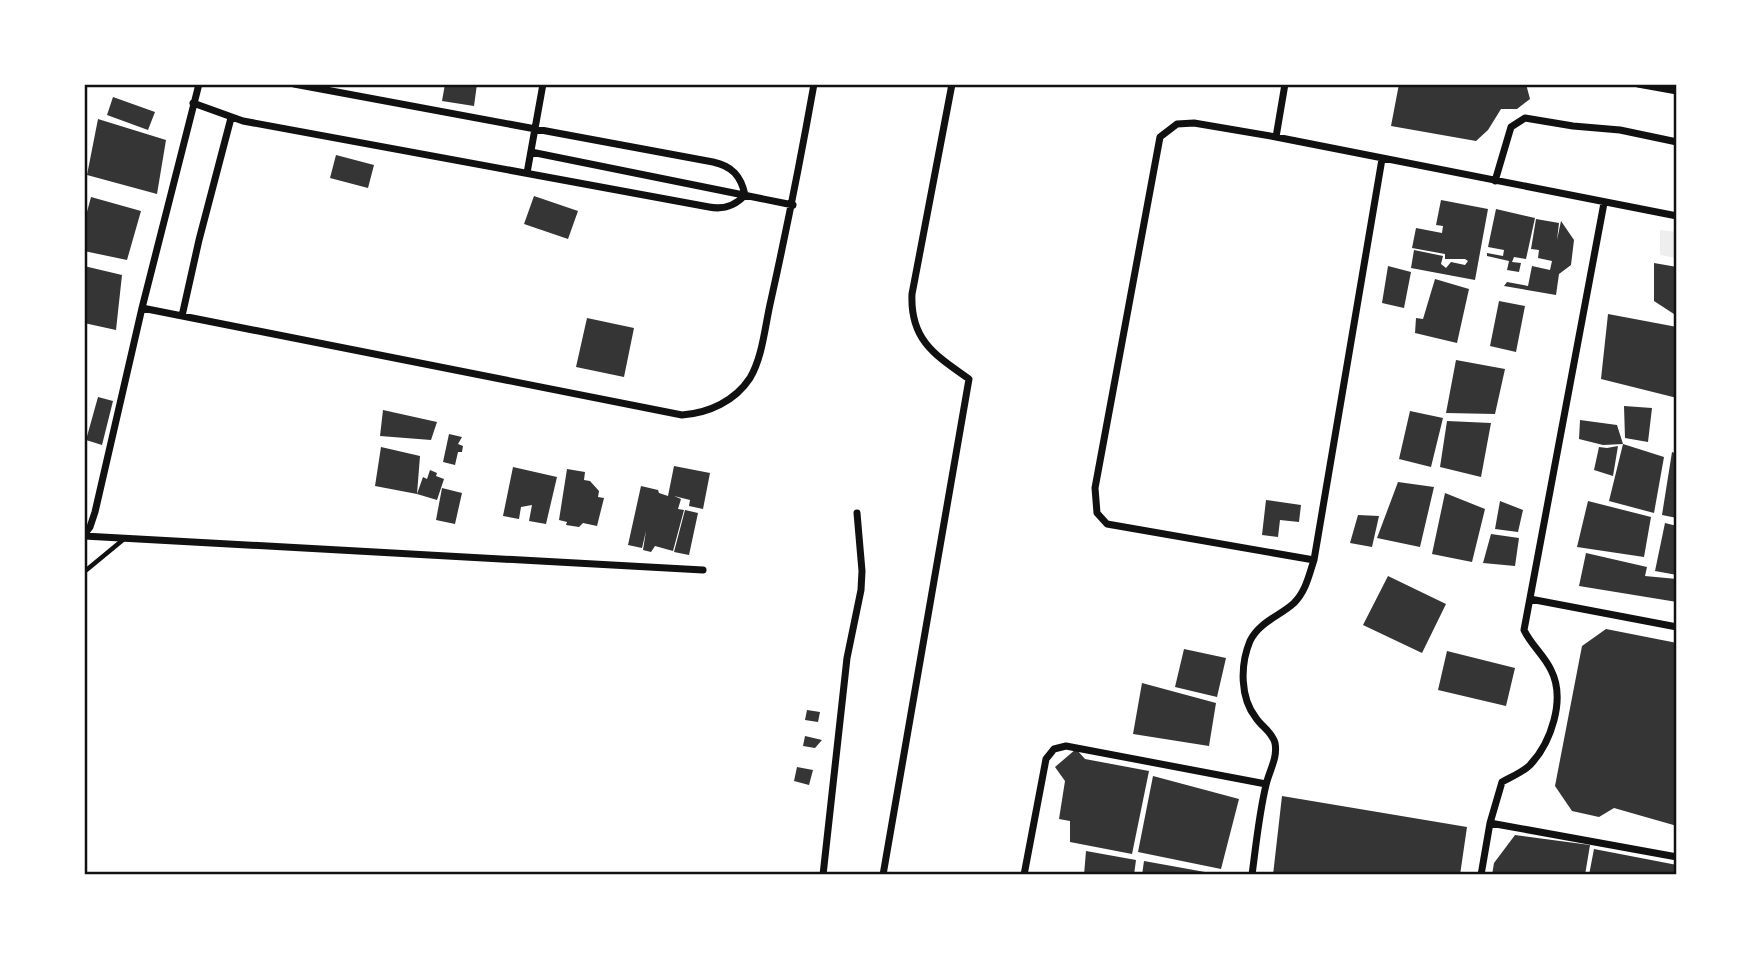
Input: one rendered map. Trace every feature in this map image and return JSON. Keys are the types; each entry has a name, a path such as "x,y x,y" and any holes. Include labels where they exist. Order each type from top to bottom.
{"street":[{"path":"84,536 95,512 142,308 199,84"},
{"path":"294,84 723,164 738,176 745,195"},
{"path":"527,173 543,84"},
{"path":"142,308 682,415 716,407 745,384 756,366 793,205 814,84"},
{"path":"883,875 969,379 930,350 914,324 911,309 952,84"},
{"path":"1276,137 1284,84"},
{"path":"1638,84 1677,91"},
{"path":"193,103 231,118 717,209 733,205 745,195"},
{"path":"182,316 231,118"},
{"path":"1495,181 1511,127 1525,118 1620,130 1677,142"},
{"path":"1314,560 1107,524 1097,513 1095,488 1160,137 1177,124 1194,123 1677,216"},
{"path":"531,152 793,205"},
{"path":"1252,875 1266,784 1275,757 1275,746 1272,736 1255,718 1244,698 1244,669 1250,641 1261,626 1292,605 1304,591 1314,560 1382,159"},
{"path":"1481,875 1490,824 1502,782 1529,766 1548,738 1555,713 1556,685 1551,669 1531,645 1524,630 1604,203"},
{"path":"823,875 847,658 861,590 857,513"},
{"path":"84,536 704,570"},
{"path":"1530,599 1677,626"},
{"path":"1024,875 1046,759 1055,749 1066,746 1266,784"},
{"path":"1490,824 1677,857"}],"lane":[{"path":"84,572 126,537"}],"shaded area":[{"path":"1660,230 1677,232 1677,258 1660,255"}],"building":[{"path":"445,84 477,84 474,106 442,101"},
{"path":"1399,84 1526,84 1530,99 1517,109 1501,109 1488,130 1476,141 1391,126"},
{"path":"113,97 155,112 148,130 107,115"},
{"path":"98,119 166,140 157,194 87,175"},
{"path":"336,155 374,165 368,188 330,178"},
{"path":"534,196 578,211 568,239 524,224"},
{"path":"91,197 141,211 127,260 84,251 84,223"},
{"path":"1441,200 1488,209 1475,280 1411,268 1414,250 1443,256 1441,264 1446,268 1451,262 1465,265 1468,261 1445,259 1445,254 1412,248 1416,228 1442,233 1443,226 1436,225"},
{"path":"1496,209 1535,218 1526,259 1514,257 1512,262 1521,263 1519,272 1507,270 1509,261 1487,256 1487,253 1503,256 1504,250 1488,247"},
{"path":"1536,219 1559,223 1557,240 1561,221 1574,240 1571,265 1559,274 1556,295 1504,286 1507,282 1528,286 1532,266 1550,270 1552,261 1538,258 1539,250 1531,249"},
{"path":"1654,263 1677,267 1677,316 1654,301"},
{"path":"84,266 122,275 116,330 84,323"},
{"path":"1388,266 1411,272 1404,308 1382,303"},
{"path":"1435,279 1469,289 1457,343 1415,333 1416,318 1423,319"},
{"path":"1499,301 1525,306 1516,352 1490,346"},
{"path":"1608,314 1677,327 1677,398 1601,379"},
{"path":"587,318 634,328 624,377 576,367"},
{"path":"1456,360 1505,369 1495,414 1446,413"},
{"path":"98,397 113,401 102,445 86,440"},
{"path":"1624,406 1652,408 1648,442 1625,438"},
{"path":"383,410 437,422 431,440 380,436"},
{"path":"1410,411 1443,418 1431,467 1399,459"},
{"path":"1580,420 1617,425 1623,444 1603,445 1579,439"},
{"path":"1447,421 1491,423 1481,477 1440,467"},
{"path":"449,434 462,437 458,444 463,446 462,452 458,452 455,465 443,462"},
{"path":"1623,444 1664,457 1654,513 1609,501"},
{"path":"1618,446 1613,476 1594,470 1599,447"},
{"path":"381,447 420,456 417,494 375,486"},
{"path":"1672,452 1677,454 1677,518 1662,515"},
{"path":"674,466 710,473 703,509 689,506 690,500 674,496 681,499 678,509 684,510 673,551 655,546 651,552 643,550 646,531 642,548 628,545 641,486 658,490 668,496"},
{"path":"513,467 557,477 546,524 529,521 532,505 521,507 519,519 503,516"},
{"path":"567,469 585,472 584,480 590,481 599,491 598,497 604,498 597,526 583,523 579,527 566,525 567,522 559,520"},
{"path":"430,470 444,479 437,500 417,494 423,477 427,479"},
{"path":"1398,482 1434,487 1420,547 1377,538"},
{"path":"442,488 462,493 455,524 436,520"},
{"path":"1445,493 1485,509 1472,562 1432,554"},
{"path":"1266,500 1301,505 1299,522 1280,520 1278,537 1262,535"},
{"path":"1500,501 1523,510 1518,532 1495,529"},
{"path":"1588,501 1651,517 1644,557 1577,547"},
{"path":"685,510 698,513 689,555 674,552"},
{"path":"1358,515 1379,516 1372,547 1350,543"},
{"path":"1665,523 1677,526 1677,575 1655,571"},
{"path":"1491,534 1519,538 1515,566 1483,563"},
{"path":"1586,553 1647,567 1645,576 1677,579 1677,602 1579,586"},
{"path":"1388,576 1446,604 1422,653 1363,625"},
{"path":"1606,629 1677,643 1677,826 1614,808 1599,817 1572,811 1555,786 1582,646"},
{"path":"1184,649 1226,658 1217,697 1175,687"},
{"path":"1447,651 1515,668 1506,706 1438,690"},
{"path":"1142,683 1216,703 1209,746 1133,734"},
{"path":"807,710 820,712 818,722 805,720"},
{"path":"805,736 822,740 815,748 803,746"},
{"path":"1076,749 1085,759 1149,771 1132,854 1070,842 1070,821 1059,819 1065,781 1055,767"},
{"path":"797,767 813,770 809,785 794,781"},
{"path":"1153,776 1239,799 1221,869 1138,852"},
{"path":"1282,796 1467,827 1460,875 1273,875"},
{"path":"1515,835 1590,845 1585,875 1492,875 1494,863"},
{"path":"1594,849 1677,865 1677,875 1589,875"},
{"path":"1086,851 1136,860 1134,875 1084,875"},
{"path":"1144,861 1205,872 1215,875 1142,875"}]}
